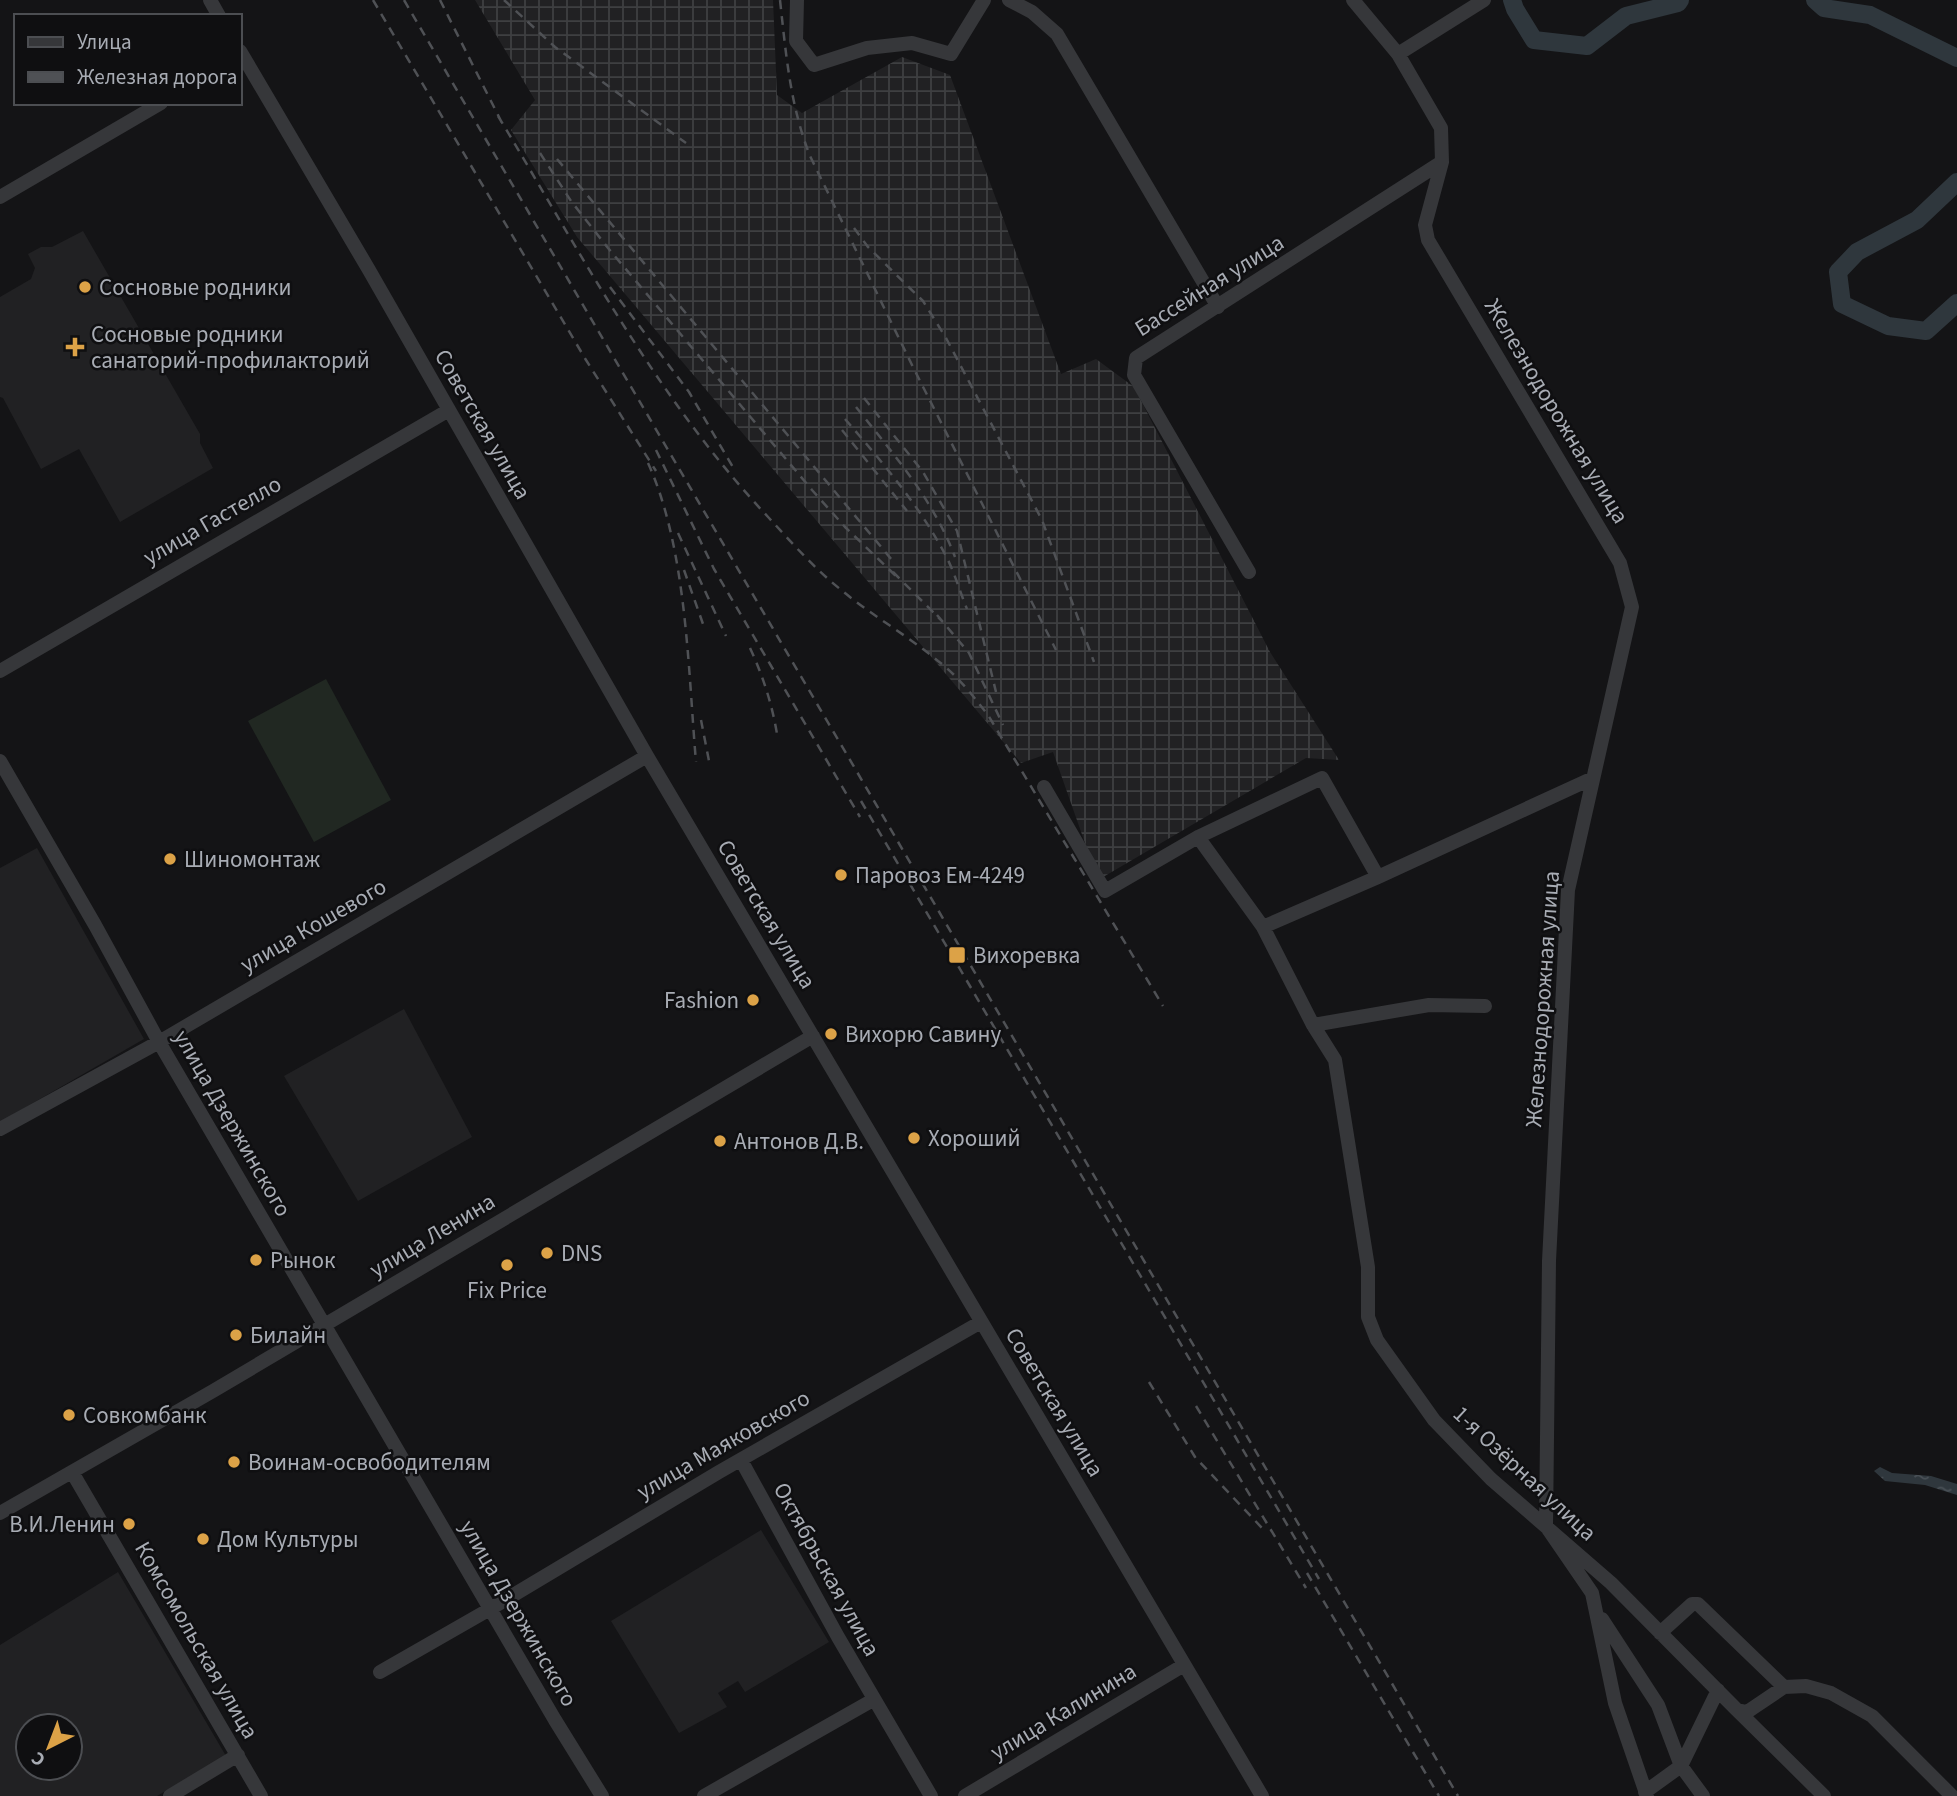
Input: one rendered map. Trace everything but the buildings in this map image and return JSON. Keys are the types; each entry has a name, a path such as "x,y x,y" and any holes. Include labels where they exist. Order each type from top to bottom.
{"street":[{"path":"797,0 796,41 814,65 867,48 912,43 951,54 984,0"},
{"path":"1009,0 1032,12 1057,34 1218,307"},
{"name":"Железнодорожная улица","path":"1353,0 1398,54 1441,128 1442,162 1424,225 1428,240 1620,563 1632,607 1568,890 1549,1261 1546,1526"},
{"path":"1398,54 1482,1"},
{"name":"Советская улица","path":"242,57 647,756 1262,1796"},
{"path":"0,197 158,105"},
{"name":"Бассейная улица","path":"1249,572 1135,375 1136,358 1442,162"},
{"name":"улица Гастелло","path":"0,671 449,410"},
{"name":"улица Кошевого","path":"0,1129 159,1042 647,756"},
{"name":"улица Дзержинского","path":"0,761 159,1042 602,1796"},
{"path":"1044,787 1105,891 1198,837 1322,778 1378,877"},
{"path":"1263,927 1593,778"},
{"name":"1-я Озёрная улица","path":"1198,837 1263,927 1313,1025 1335,1060 1367,1267 1368,1317 1377,1340 1434,1420 1491,1479 1611,1583 1824,1796"},
{"path":"1313,1025 1429,1005 1485,1006"},
{"name":"улица Ленина","path":"0,1513 324,1325 813,1035"},
{"name":"улица Маяковского","path":"490,1609 981,1322"},
{"name":"Октябрьская улица","path":"741,1460 873,1700 931,1796"},
{"name":"Комсомольская улица","path":"72,1472 261,1796"},
{"path":"1546,1526 1592,1593 1615,1703 1646,1794 1681,1766 1718,1690"},
{"path":"1660,1633 1692,1604 1698,1604 1784,1687"},
{"path":"380,1672 490,1609"},
{"path":"1597,1612 1658,1704 1681,1766 1703,1796"},
{"name":"улица Калинина","path":"965,1796 1184,1665"},
{"path":"1737,1710 1747,1712 1784,1687 1806,1685 1832,1693 1872,1716 1952,1796"},
{"path":"704,1796 873,1700"},
{"path":"170,1796 238,1755"}],"shaded area":[{"path":"475,0 773,0 777,95 802,113 902,57 950,75 1061,374 1096,359 1134,387 1270,652 1339,760 1306,758 1098,880 1053,752 1021,763 577,237 511,130 535,100"},
{"name":"Сосновые родники санаторий-профилакторий","path":"83,231 200,434 200,443 213,468 120,522 79,449 41,469 3,398 0,397 0,297 31,279 35,268 28,254 41,247 52,247"},
{"path":"326,679 391,800 314,842 248,721"},
{"path":"37,848 144,1039 0,1122 0,868"},
{"path":"404,1009 472,1137 358,1201 284,1076"},
{"path":"761,1530 829,1642 745,1692 738,1681 718,1693 727,1707 679,1733 611,1621"},
{"path":"118,1572 226,1756 157,1796 0,1796 0,1645"}],"water":[{"path":"1880,1467 1892,1473 1931,1476 1957,1484 1957,1495 1925,1485 1885,1481 1874,1471"}],"waterway":[{"name":"Вихоревка","path":"1512,0 1534,40 1587,46 1626,16 1678,3 1680,0"},
{"name":"Вихоревка","path":"1815,0 1824,8 1870,15 1957,58"},
{"name":"Вихоревка","path":"1957,182 1917,220 1857,252 1838,272 1842,304 1888,326 1926,331 1957,303"}],"railway":[{"path":"373,0 586,360 656,471"},
{"path":"404,0 1458,1796"},
{"path":"440,0 503,125"},
{"path":"504,0 555,47 686,143"},
{"path":"780,0 793,98 810,156 1056,650"},
{"path":"498,116 591,273 656,375 691,425 729,472 821,573 945,667 965,686 988,715 1163,1006"},
{"path":"540,153 571,201 608,248 812,490 845,527 898,578"},
{"path":"557,159 892,560"},
{"path":"854,228 868,247 923,301 946,338 1042,520 1094,662"},
{"path":"610,287 689,392 734,469"},
{"path":"864,398 923,472 957,531 996,692"},
{"path":"856,407 924,497 955,557"},
{"path":"845,419 887,469 925,521 953,570 967,609"},
{"path":"842,430 907,511"},
{"path":"656,450 714,569 860,817"},
{"path":"648,463 661,497 678,571 688,649 696,762"},
{"path":"678,533 726,636"},
{"path":"684,570 703,624"},
{"path":"893,572 943,622"},
{"path":"937,615 969,653 1003,725"},
{"path":"750,648 766,690 777,734"},
{"path":"701,720 709,761"},
{"path":"861,801 1319,1579"},
{"path":"1149,1382 1195,1457 1262,1528"},
{"path":"1196,1406 1306,1588"},
{"path":"1307,1573 1439,1796"}],"place":[{"name":"Сосновые родники","path":"85,287"},
{"name":"Сосновые родники санаторий-профилакторий","path":"75,347"},
{"name":"Шиномонтаж","path":"170,859"},
{"name":"Паровоз Ем-4249","path":"841,875"},
{"name":"Вихоревка","path":"957,955"},
{"name":"Fashion","path":"753,1000"},
{"name":"Вихорю Савину","path":"831,1034"},
{"name":"Хороший","path":"914,1138"},
{"name":"Антонов Д.В.","path":"720,1141"},
{"name":"DNS","path":"547,1253"},
{"name":"Рынок","path":"256,1260"},
{"name":"Fix Price","path":"507,1265"},
{"name":"Билайн","path":"236,1335"},
{"name":"Совкомбанк","path":"69,1415"},
{"name":"Воинам-освободителям","path":"234,1462"},
{"name":"В.И.Ленин","path":"129,1524"},
{"name":"Дом Культуры","path":"203,1539"}]}
